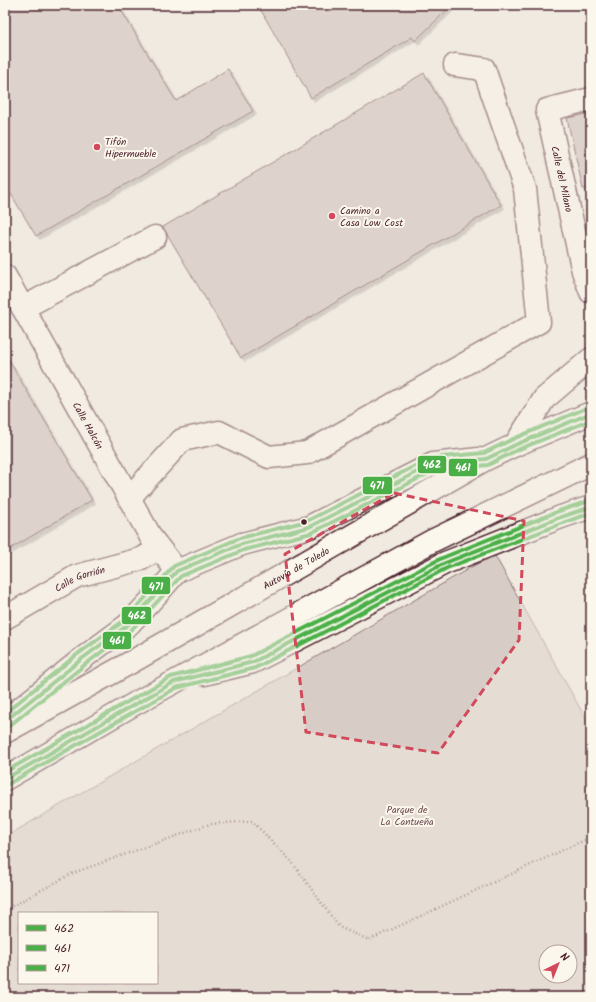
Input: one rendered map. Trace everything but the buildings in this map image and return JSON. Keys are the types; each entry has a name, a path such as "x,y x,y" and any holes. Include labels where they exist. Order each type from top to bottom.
{"main road":[{"path":"129,498 182,440 219,432 269,457 307,453 539,322 525,189 484,69 455,65"},
{"name":"Calle del Milano","path":"591,99 547,110 583,271 591,292"},
{"path":"23,308 155,237"},
{"name":"Calle Halcón","path":"5,276 152,539 177,571"},
{"path":"515,445 544,399 591,360"},
{"name":"Autovía de Toledo","path":"5,732 142,656 486,459 591,413"},
{"path":"5,721 83,658 129,624 177,571 242,544 309,527 432,464 486,459"},
{"path":"5,779 174,682 432,541 591,464"},
{"path":"174,682 253,662 445,563 561,517 591,507"},
{"name":"Calle Gorrión","path":"5,618 77,576 141,559 159,548"}],"path":[{"path":"5,910 73,873 210,824 252,821 291,861 338,927 369,940 591,837"}],"highlighted area":[{"path":"394,493 524,521 519,640 438,753 306,732 285,554"}],"green space":[{"name":"Parque de La Cantueña","path":"494,554 591,728 591,997 5,997 5,837"}],"transit line":[{"name":"471","path":"5,713 79,653 125,620 174,566 240,538 307,521 431,458 484,453 589,407"},
{"name":"462","path":"5,721 83,658 129,624 177,571 242,544 309,527 433,464 486,459 591,413"},
{"name":"461","path":"9,726 133,628 181,576 244,550 311,533 435,470 488,465 517,450 591,420"},
{"name":"471","path":"5,772 171,677 251,656 442,558 559,511 589,501"},
{"name":"462","path":"5,779 174,682 253,662 445,563 561,517 591,507"},
{"name":"461","path":"8,784 176,688 255,668 447,568 591,513"}],"place":[{"name":"Tifón Hipermueble","path":"97,147"},
{"name":"Camino a Casa Low Cost","path":"332,216"}]}
